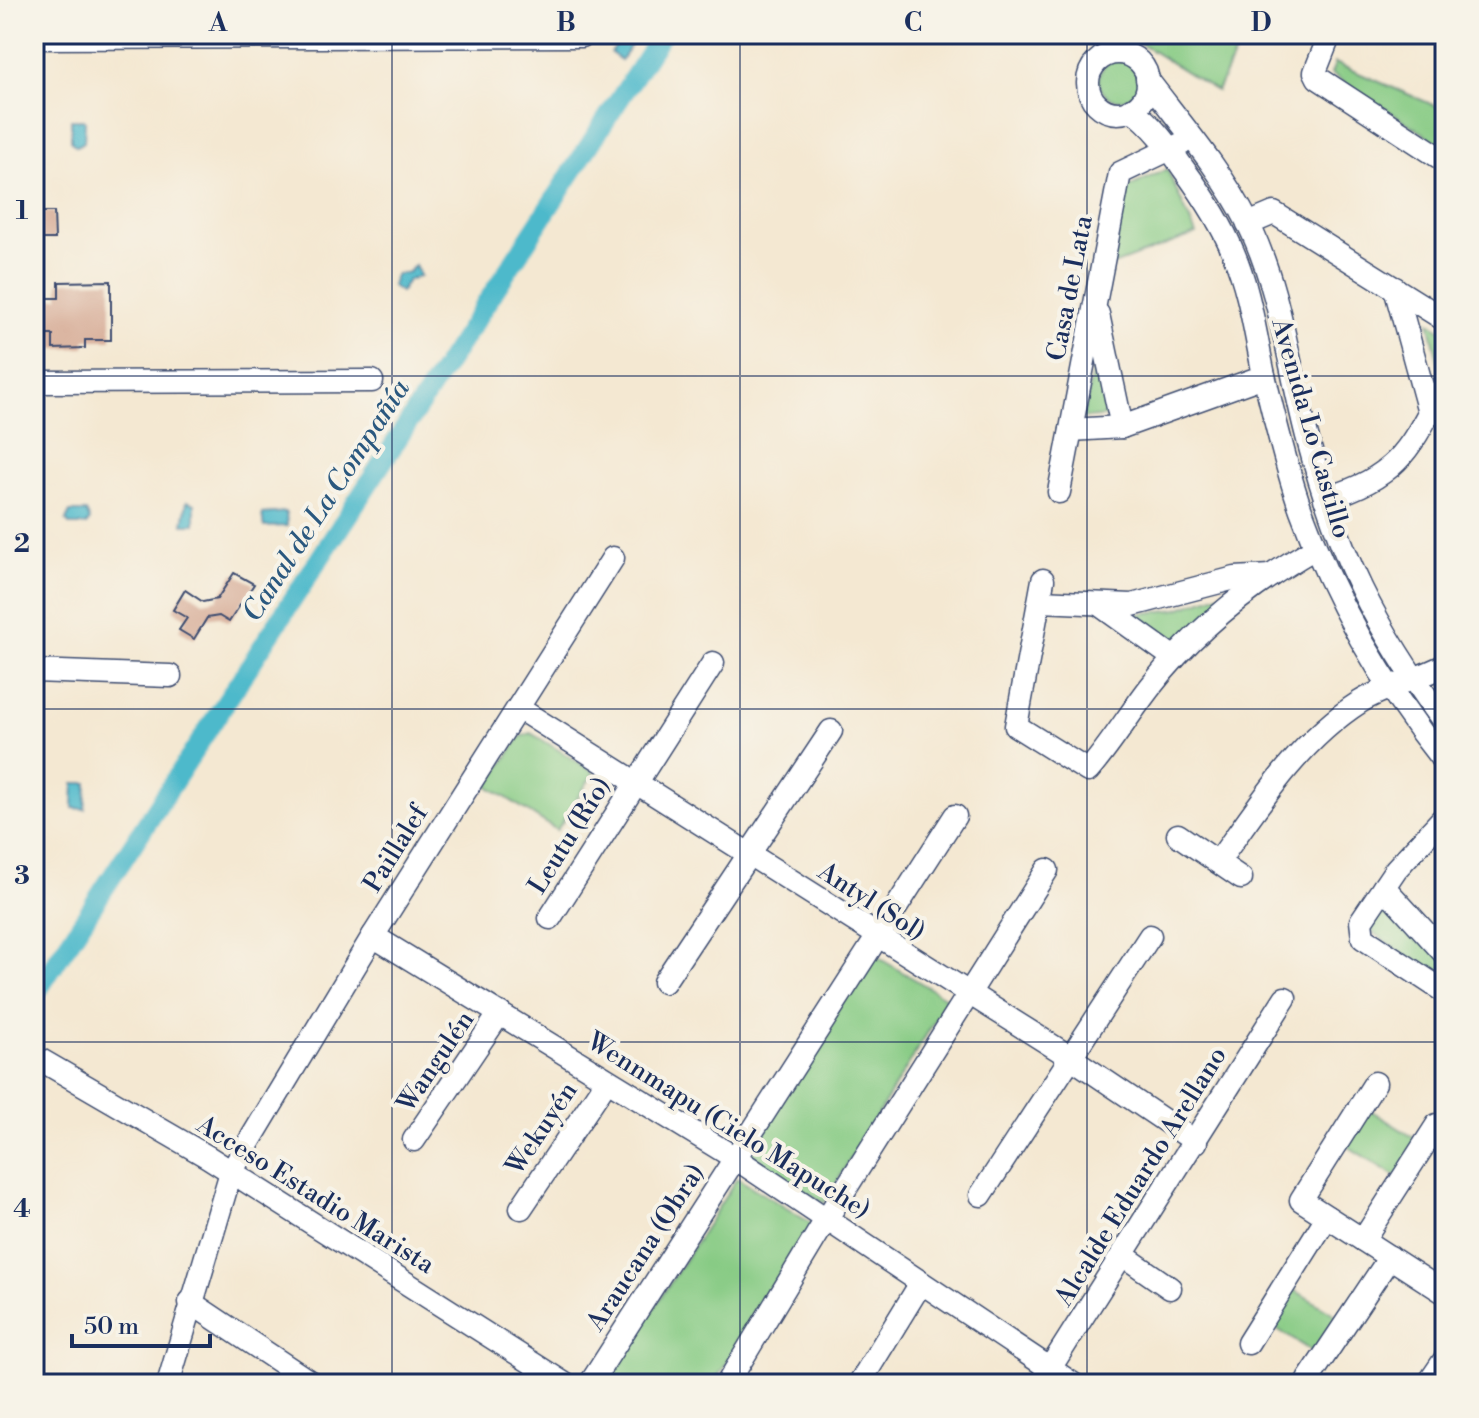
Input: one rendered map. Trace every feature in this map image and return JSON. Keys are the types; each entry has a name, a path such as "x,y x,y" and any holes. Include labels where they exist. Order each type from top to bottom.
{"street":[{"path":"1330,34 1315,72 1318,78 1445,161"},
{"path":"34,38 581,36"},
{"name":"Avenida Lo Castillo","path":"1445,723 1401,683 1340,604 1300,506 1264,376 1248,295 1233,252 1206,201 1146,121 1131,109 1112,112 1095,102 1088,84 1094,65 1101,58 1120,53 1138,61 1147,79 1228,188 1248,224 1264,262 1325,499 1343,553 1401,683 1445,763"},
{"path":"1131,109 1144,96 1147,79"},
{"name":"Casa de Lata","path":"1059,492 1120,173 1192,139"},
{"path":"1248,224 1274,213 1445,320"},
{"path":"1395,288 1429,412"},
{"path":"1095,301 1122,427"},
{"path":"1071,430 1122,427 1264,376"},
{"path":"34,382 372,381"},
{"path":"1325,499 1363,487 1401,459 1445,383"},
{"path":"1270,576 1235,578 1155,602 1100,605 1041,591 1016,726 1087,771 1174,658 1225,609 1315,548"},
{"name":"Paillalef","path":"168,1384 231,1172 373,936 613,558"},
{"path":"1100,605 1174,658"},
{"name":"Leutu (Río)","path":"550,918 713,663"},
{"path":"1218,862 1274,783 1326,727 1401,683 1445,665"},
{"path":"34,671 170,676"},
{"name":"Antyl (Sol)","path":"518,708 967,995 1070,1057 1196,1142"},
{"path":"664,982 831,731"},
{"name":"Araucana (Obra)","path":"590,1384 955,816"},
{"path":"1445,816 1384,887 1361,921 1363,938 1445,992"},
{"path":"1178,835 1241,878"},
{"path":"727,1384 827,1218 1047,870"},
{"path":"1384,887 1445,954"},
{"name":"Wennmapu (Cielo Mapuche)","path":"373,936 735,1158 827,1218 921,1283 1045,1376 1073,1384"},
{"path":"981,1195 1150,936"},
{"name":"Alcalde Eduardo Arellano","path":"1045,1376 1285,998"},
{"name":"Wangulén","path":"414,1140 500,1013"},
{"name":"Acceso Estadio Marista","path":"34,1056 231,1172 565,1384"},
{"name":"Wekuyén","path":"521,1208 601,1089 602,1077"},
{"path":"1375,1083 1301,1200 1445,1293"},
{"path":"1363,1240 1437,1125"},
{"path":"1248,1343 1327,1217"},
{"path":"1124,1256 1170,1288"},
{"path":"1308,1380 1390,1257"},
{"path":"859,1384 921,1283"},
{"path":"190,1302 313,1384"},
{"path":"1428,1384 1445,1359"}],"green space":[{"path":"1125,34 1244,34 1217,91"},
{"path":"1119,60 1133,66 1139,80 1133,94 1119,100 1105,94 1099,80 1105,66"},
{"path":"1335,63 1445,110 1445,147 1331,74"},
{"path":"1167,169 1196,234 1113,265 1123,190"},
{"path":"1429,322 1445,332 1445,360 1440,369"},
{"path":"1098,345 1113,416 1083,418"},
{"path":"1239,587 1174,647 1130,615 1178,609"},
{"path":"531,733 594,772 557,830 488,786 520,737"},
{"path":"1385,895 1445,962 1445,985 1367,928"},
{"path":"872,954 948,999 824,1203 746,1154"},
{"path":"1367,1108 1419,1141 1397,1177 1344,1144"},
{"path":"737,1178 814,1225 713,1384 610,1384 607,1382"},
{"path":"1288,1286 1342,1319 1319,1356 1266,1322"}],"water":[{"path":"624,34 635,39 621,60 611,53"},
{"path":"71,120 85,120 84,142 77,146 71,142"},
{"path":"415,265 420,276 408,280 401,292 392,286 395,275 409,272"},
{"path":"187,501 195,504 195,524 183,524"},
{"path":"70,512 86,512 90,520 86,525 70,525 66,520"},
{"path":"286,512 287,526 264,527 262,514"},
{"path":"74,783 87,783 85,809 73,808"}],"building":[{"path":"34,212 54,212 55,239 34,239"},
{"path":"111,281 111,340 85,340 85,348 53,349 53,335 34,335 34,298 59,298 59,282"},
{"path":"234,573 254,584 229,622 219,616 207,618 194,639 179,630 187,618 173,610 185,590 203,602 217,599"}],"waterway":[{"name":"Canal de La Compañía","path":"34,996 662,34"}]}
